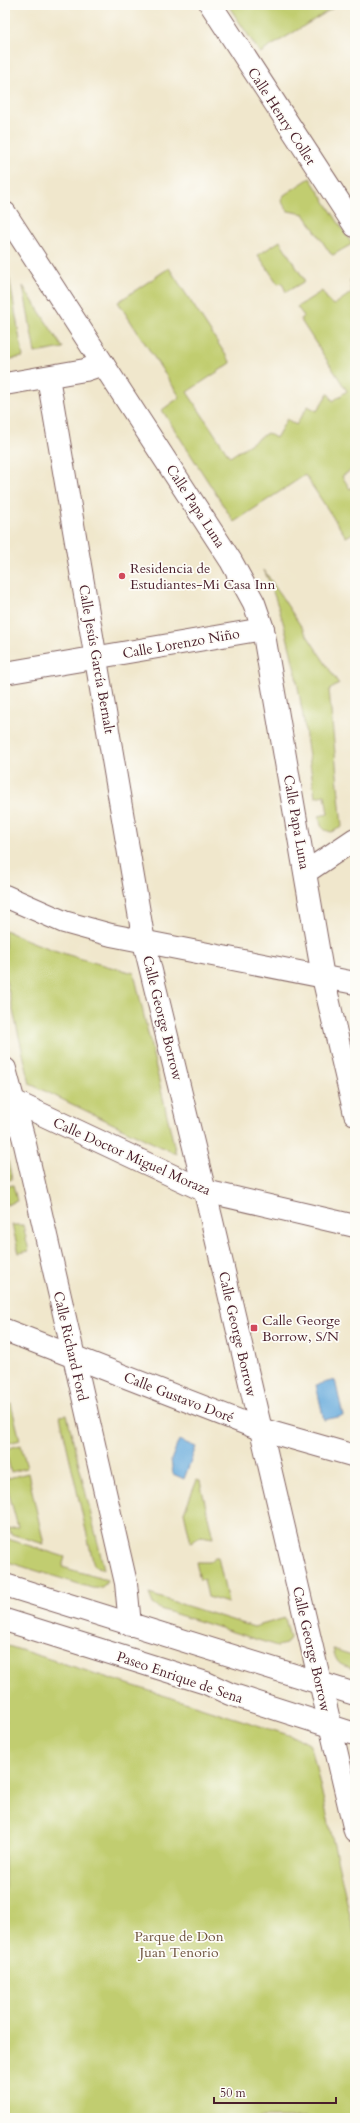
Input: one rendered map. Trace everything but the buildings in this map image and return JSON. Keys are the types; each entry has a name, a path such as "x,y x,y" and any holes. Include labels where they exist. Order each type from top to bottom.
{"street":[{"name":"Calle Henry Collet","path":"211,5 355,226"},
{"name":"Calle Papa Luna","path":"5,213 231,561 254,603 263,629 323,977 355,1114"},
{"path":"5,384 85,370 103,364"},
{"name":"Calle Jesús García Bernalt","path":"48,377 144,942"},
{"name":"Calle Lorenzo Niño","path":"5,673 263,629"},
{"path":"306,872 355,839"},
{"path":"5,896 64,922 144,942 355,983"},
{"name":"Calle George Borrow","path":"144,942 205,1191 355,1831"},
{"name":"Calle Richard Ford","path":"5,1069 9,1099 73,1356 126,1583 130,1625"},
{"name":"Calle Doctor Miguel Moraza","path":"9,1099 205,1191 355,1226"},
{"name":"Calle Gustavo Doré","path":"5,1330 260,1429 355,1456"},
{"path":"5,1585 355,1694"},
{"name":"Paseo Enrique de Sena","path":"5,1620 206,1683 230,1694 355,1734"}],"green space":[{"path":"228,5 338,5 260,53"},
{"path":"310,178 352,244 333,255 330,253 304,214 288,211 281,201 284,195"},
{"path":"280,241 305,281 286,292 282,283 278,284 258,255"},
{"path":"5,253 23,357 5,360"},
{"path":"169,268 231,363 187,392 230,457 267,433 276,438 287,419 296,425 308,406 317,411 328,393 333,401 347,391 300,319 304,316 297,307 322,291 330,303 334,305 352,292 350,280 355,275 355,468 342,476 350,489 355,486 355,532 346,537 305,475 234,522 162,410 180,397 118,302"},
{"path":"23,286 63,348 35,353"},
{"path":"264,570 339,684 329,690 342,827 331,832 325,830 321,826 319,816 328,814 325,795 315,797 302,710 291,653 275,597"},
{"path":"5,930 36,944 68,955 134,973 176,1154 30,1084 5,976"},
{"path":"5,1149 12,1179 5,1181"},
{"path":"13,1185 17,1201 7,1205 5,1187"},
{"path":"12,1225 23,1225 29,1251 19,1253"},
{"path":"11,1404 20,1440 5,1444 5,1405"},
{"path":"67,1415 104,1569 94,1566 60,1416"},
{"path":"21,1445 27,1468 11,1472 5,1449"},
{"path":"28,1473 44,1544 11,1534 9,1529 18,1527 5,1479"},
{"path":"197,1480 200,1481 213,1538 201,1536 191,1543 184,1512"},
{"path":"5,1538 65,1557 62,1567 107,1580 101,1587 92,1588 5,1561"},
{"path":"215,1557 218,1557 228,1603 208,1597 204,1579 200,1580 196,1562 209,1562"},
{"path":"149,1594 254,1627 285,1618 290,1638 286,1644 277,1646 160,1609 153,1604"},
{"name":"Parque de Don Juan Tenorio","path":"5,1645 298,1738 309,1744 312,1750 355,1937 355,2093 351,2118 5,2118"},
{"path":"333,1649 355,1656 355,1669 340,1664"}],"water":[{"path":"335,1380 343,1416 324,1420 316,1385"},
{"path":"179,1440 196,1447 184,1479 173,1474 171,1460"}],"place":[{"name":"Residencia de Estudiantes-Mi Casa Inn","path":"122,576"},
{"name":"Calle George Borrow, S/N","path":"254,1328"}]}
